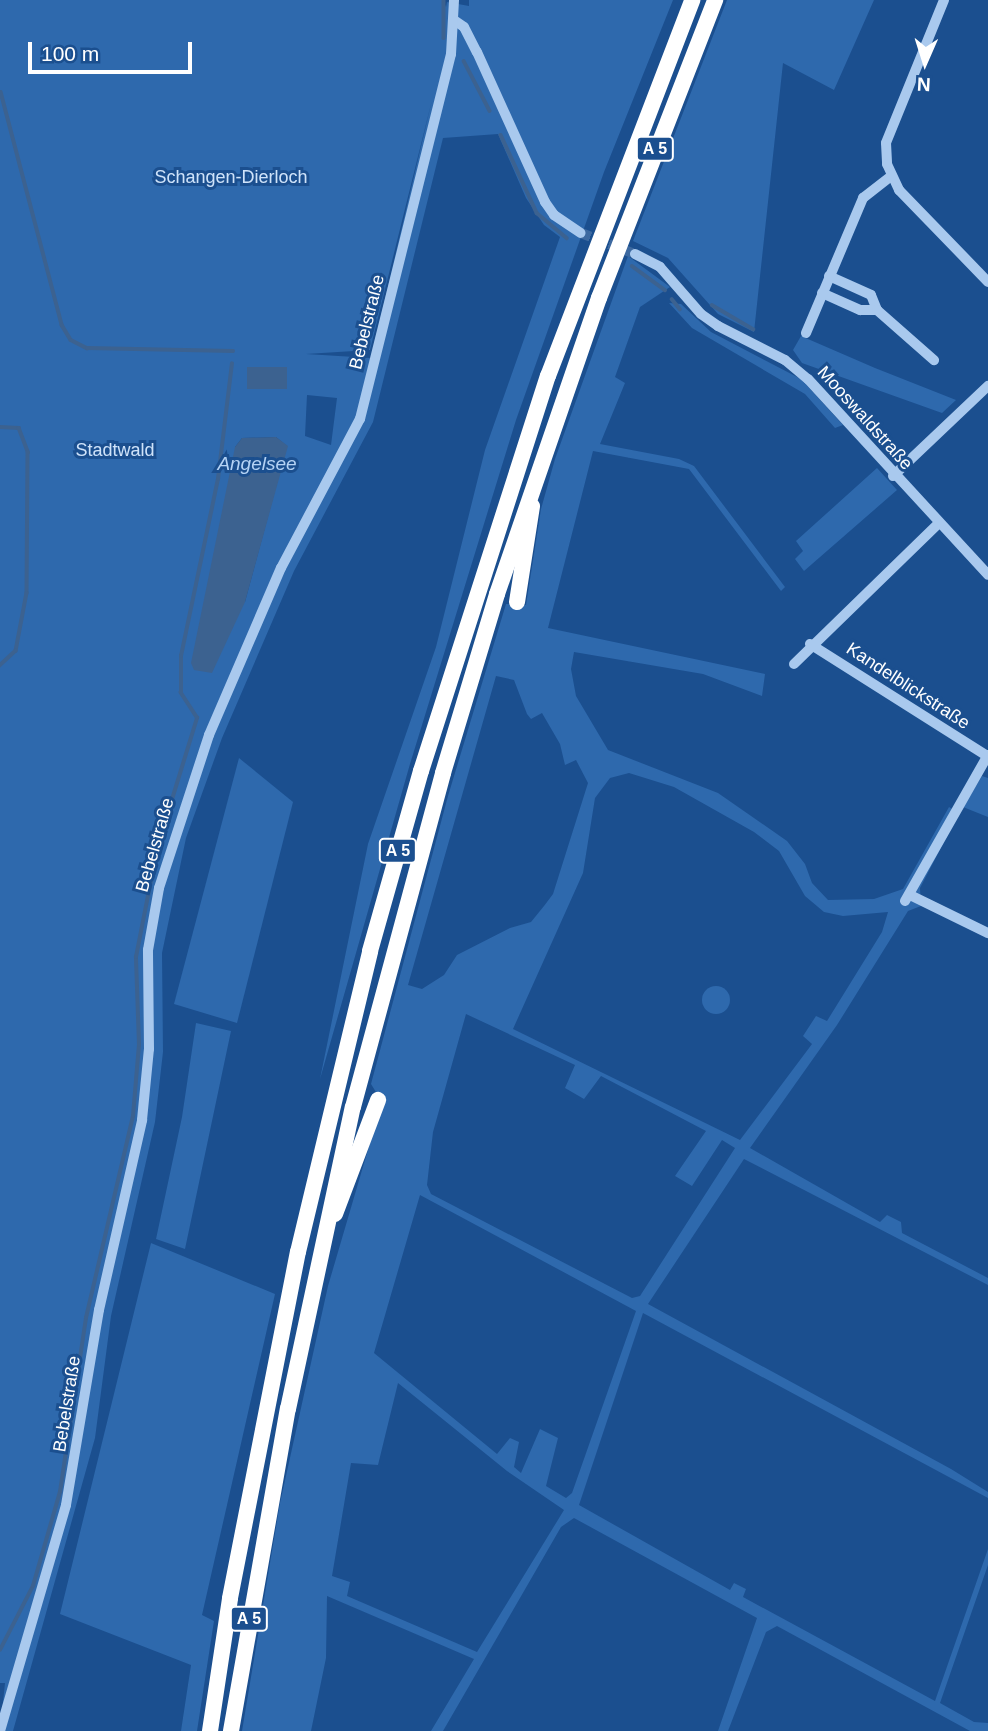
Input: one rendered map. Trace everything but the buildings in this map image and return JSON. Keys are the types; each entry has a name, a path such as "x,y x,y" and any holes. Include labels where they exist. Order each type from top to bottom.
{"highway":[{"name":"A 5","path":"210,1731 230,1598 298,1252 374,938 429,744 548,376 692,0"},
{"name":"A 5","path":"231,1731 269,1508 325,1235 353,1107 422,849 534,483 598,298 715,0"},
{"path":"517,602 529,542 534,483"},
{"path":"325,1235 349,1187 378,1100"}],"street":[{"name":"Bebelstraße","path":"0,1731 66,1505 99,1310 142,1120 149,1049 148,950 159,888 209,735 281,568 360,419 453,41 454,0"},
{"path":"944,0 886,144 891,176 988,282"},
{"path":"454,20 464,27 477,52 545,202 554,215 582,233"},
{"path":"453,41 477,52"},
{"path":"806,333 863,198 891,176"},
{"name":"Mooswaldstraße","path":"635,254 660,267 718,326 785,360 808,379 893,475 988,575"},
{"path":"829,276 870,295 877,310 934,360"},
{"path":"822,293 860,310 877,310"},
{"path":"893,475 988,386"},
{"name":"Kandelblickstraße","path":"794,664 810,644 939,523"},
{"name":"Kandelblickstraße","path":"810,644 987,756"},
{"path":"987,756 908,898 988,933"}],"green space":[{"path":"0,0 443,0 446,7 447,2 469,6 469,0 673,0 604,172 516,420 410,764 320,1079 368,844 436,647 485,450 560,237 544,225 526,198 498,134 443,138 373,422 294,571 222,738 186,838 162,953 163,1052 155,1122 111,1316 95,1438 13,1731 0,1731 5,1683 0,1683","holes":["432,100 371,358 306,354 370,350","307,395 337,398 331,445 305,436","276,437 287,446 245,602 235,447 242,438"]},
{"path":"727,0 874,0 834,90 783,63 754,332 718,314 668,258 633,241"},
{"path":"628,256 670,287 640,307 615,377 625,383 600,444 679,459 694,466 785,587 781,591 689,469 593,451 548,628 765,674 762,696 703,674 574,652 571,669 576,696 608,750 718,793 787,841 805,864 812,883 828,900 874,899 903,889 949,807 959,813 920,888 921,906 908,911 837,1025 750,1148 880,1222 887,1215 901,1222 902,1233 988,1278 988,1285 744,1159 648,1304 951,1469 988,1492 988,1498 643,1313 579,1505 730,1590 734,1583 746,1589 743,1597 935,1701 988,1549 988,1565 940,1703 974,1722 988,1723 988,1731 970,1731 777,1626 766,1632 728,1731 718,1731 757,1618 574,1518 561,1527 443,1731 431,1731 474,1659 327,1596 326,1658 311,1731 242,1731 280,1503 328,1286 382,1102 371,1084 448,796 506,604 526,605 541,509 555,459","holes":["496,676 514,680 527,714 531,719 542,713 560,744 565,765 576,760 588,783 553,894 531,922 510,928 457,955 444,975 422,989 408,985","629,773 674,787 754,832 779,851 805,896 824,912 843,916 888,912 882,932 827,1021 816,1016 803,1036 812,1044 740,1140 513,1029 583,873 595,798 610,778","466,1014 575,1065 565,1088 584,1099 601,1076 706,1131 675,1176 692,1186 722,1140 735,1148 640,1296 632,1298 431,1194 427,1185 433,1132","420,1195 636,1311 572,1493 566,1498 546,1486 558,1438 540,1429 521,1473 514,1467 519,1442 510,1438 497,1454 374,1353","398,1383 507,1471 564,1510 477,1652 347,1596 350,1582 332,1576 351,1463 378,1465"]},
{"path":"669,303 681,304 711,332 801,379 843,425 835,428 805,394 692,328"},
{"path":"801,336 956,400 942,413 802,363 793,350"},
{"path":"877,468 897,490 804,571 795,559 803,551 796,541"},
{"path":"239,758 293,802 237,1023 174,1004"},
{"path":"982,776 988,778 988,817 963,807"},
{"path":"716,986 726,990 730,1000 726,1010 716,1014 706,1010 702,1000 706,990"},
{"path":"196,1023 231,1031 185,1249 156,1239 182,1117"},
{"path":"151,1243 275,1294 202,1615 214,1621 197,1731 181,1731 191,1665 60,1614"}],"water":[{"path":"247,367 287,367 287,389 247,389"},
{"name":"Angelsee","path":"276,437 288,446 245,602 212,673 194,670 191,663 235,447 242,438"}],"waterway":[{"path":"444,0 444,38"},
{"path":"464,61 490,111"},
{"path":"1,92 62,325 71,340 87,348 233,351"},
{"path":"501,135 537,213 567,238"},
{"path":"632,266 665,290"},
{"path":"672,299 680,309"},
{"path":"712,305 753,329"},
{"path":"0,1650 33,1586 60,1492 86,1318 133,1116 139,1045 136,957 158,845 197,718 181,693 181,656 218,479 232,364"},
{"path":"0,427 19,428 28,452 27,593 16,651 0,666"}],"tunnel":[{"path":"581,233 635,254"}],"park label":[{"name":"Schangen-Dierloch","path":"231,177"},
{"name":"Stadtwald","path":"115,450"}]}
